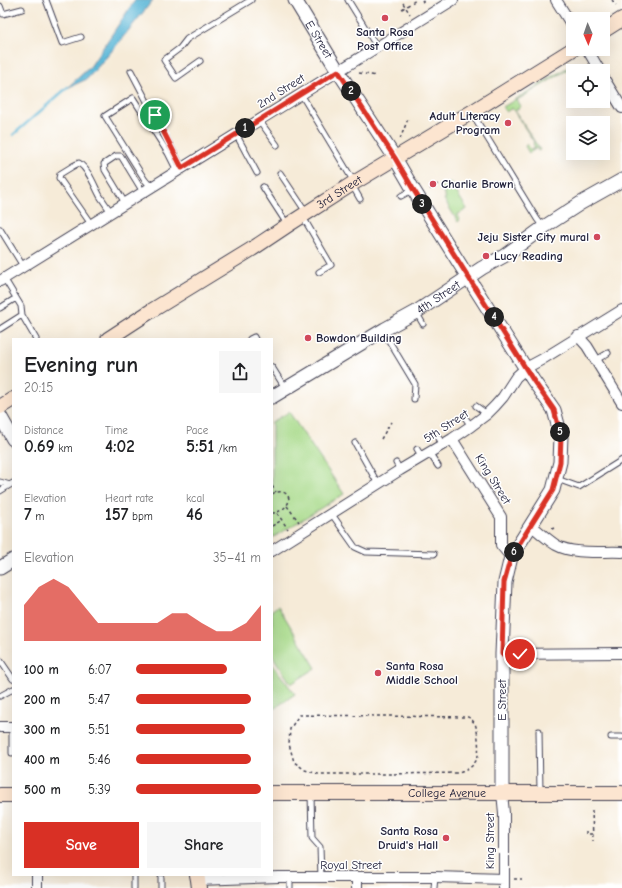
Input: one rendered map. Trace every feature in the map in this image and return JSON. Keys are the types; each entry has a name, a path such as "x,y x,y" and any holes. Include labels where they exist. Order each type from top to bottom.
{"main road":[{"path":"610,27 622,19"},
{"name":"3rd Street","path":"110,338 252,249 304,214 566,53"},
{"path":"0,408 12,400"},
{"name":"College Avenue","path":"273,793 622,793"},
{"path":"0,795 12,795"}],"street":[{"name":"E Street","path":"295,0 338,71 395,158 469,278 554,410 561,436 560,462 553,490 511,557 504,582 502,654 502,793"},
{"name":"2nd Street","path":"2,279 453,0"},
{"path":"556,0 566,16"},
{"path":"610,88 622,108"},
{"name":"4th Street","path":"273,396 383,330 416,312 504,256 581,202 622,180"},
{"name":"5th Street","path":"273,550 378,484 398,466 471,426 487,414 503,397 516,377 526,368 622,310"},
{"path":"578,336 587,346 622,403"},
{"path":"0,416 12,437"},
{"name":"King Street","path":"444,440 501,517 501,546 511,557"},
{"path":"531,526 556,545 568,550 583,552 622,552"},
{"path":"502,654 622,653"},
{"path":"0,727 12,727"},
{"name":"King Street","path":"502,793 507,882"},
{"path":"37,876 37,888"},
{"name":"Royal Street","path":"198,881 290,877 321,878 357,883 435,877 507,882"}],"lane":[{"path":"46,0 62,43 81,37"},
{"path":"200,61 176,78 164,60 180,48 187,38 251,0"},
{"path":"348,0 377,47"},
{"path":"0,6 2,15 22,9"},
{"path":"131,71 180,169"},
{"path":"301,94 353,184 360,199"},
{"path":"147,189 145,180 105,116 133,98 180,169"},
{"path":"472,112 508,172 544,227"},
{"path":"259,120 277,145"},
{"path":"236,134 257,173"},
{"path":"125,203 105,170 104,164 116,156 122,156 147,189"},
{"path":"91,224 59,178 60,174 73,166 79,164 83,166 111,212"},
{"path":"280,173 331,265 319,272"},
{"path":"262,187 288,225"},
{"path":"401,196 413,189"},
{"path":"0,229 23,266"},
{"path":"2,279 21,306 22,315 35,338"},
{"path":"0,308 16,298"},
{"path":"416,312 423,324"},
{"path":"0,329 22,315"},
{"path":"383,330 415,384 414,399"},
{"path":"596,360 608,353"},
{"path":"273,370 285,389"},
{"path":"476,406 487,414"},
{"path":"464,416 471,426"},
{"path":"354,443 378,484"},
{"path":"423,453 438,466"},
{"path":"556,479 579,487 622,460"},
{"path":"0,482 12,484"},
{"path":"0,491 12,484"},
{"path":"331,513 356,547 366,552 434,554"},
{"path":"0,660 12,678"},
{"path":"1,695 12,690"},
{"path":"539,731 540,793"},
{"path":"611,737 622,737"},
{"path":"311,793 312,838 320,847 321,878"},
{"path":"134,877 134,888"},
{"path":"290,877 290,888"},
{"path":"434,888 435,877"},
{"path":"161,878 161,888"}],"path":[{"path":"402,9 416,0"},
{"path":"422,0 425,5"},
{"path":"612,0 616,5"},
{"path":"403,3 410,14"},
{"path":"359,73 376,76"},
{"path":"400,139 408,118"},
{"path":"430,189 438,184"},
{"path":"381,439 391,422"},
{"path":"273,488 276,492"},
{"path":"273,494 276,492 285,493 289,500 287,506 277,513 273,513"},
{"path":"287,506 304,531"},
{"path":"277,513 294,537"},
{"path":"273,525 282,520"},
{"path":"299,716 468,717 475,725 478,737 478,759 470,769 459,773 318,774 305,770 294,762 289,744 290,729 299,716"},
{"path":"592,810 592,841"},
{"path":"586,831 586,834 592,834"},
{"path":"507,882 522,880"}],"green space":[{"path":"566,68 566,71 517,100 521,106 515,111 540,150 538,151 537,148 529,153 525,146 527,144 531,150 535,148 534,142 512,108 506,112 503,107"},
{"path":"450,182 467,209 457,215 460,220 458,222 444,199 446,198 441,188"},
{"path":"289,412 344,494 273,537 273,421"},
{"path":"278,606 316,668 291,684 273,657 273,609"},
{"path":"273,665 295,694 273,709"}],"water":[{"path":"135,0 153,0 87,79 67,88 90,67"}],"waterway":[{"path":"13,135 68,87"}],"place":[{"name":"Santa Rosa Post Office","path":"385,18"},
{"name":"Adult Literacy Program","path":"508,123"},
{"name":"Charlie Brown","path":"433,184"},
{"name":"Jeju Sister City mural","path":"597,237"},
{"name":"Lucy Reading","path":"486,256"},
{"name":"Bowdon Building","path":"308,338"},
{"name":"Santa Rosa Middle School","path":"378,673"},
{"name":"Santa Rosa Druid's Hall","path":"446,838"}],"route":[{"path":"155,115 182,168 338,71 395,158 533,380 554,410 561,436 560,462 553,490 511,557 504,582 502,654 520,654"}]}
